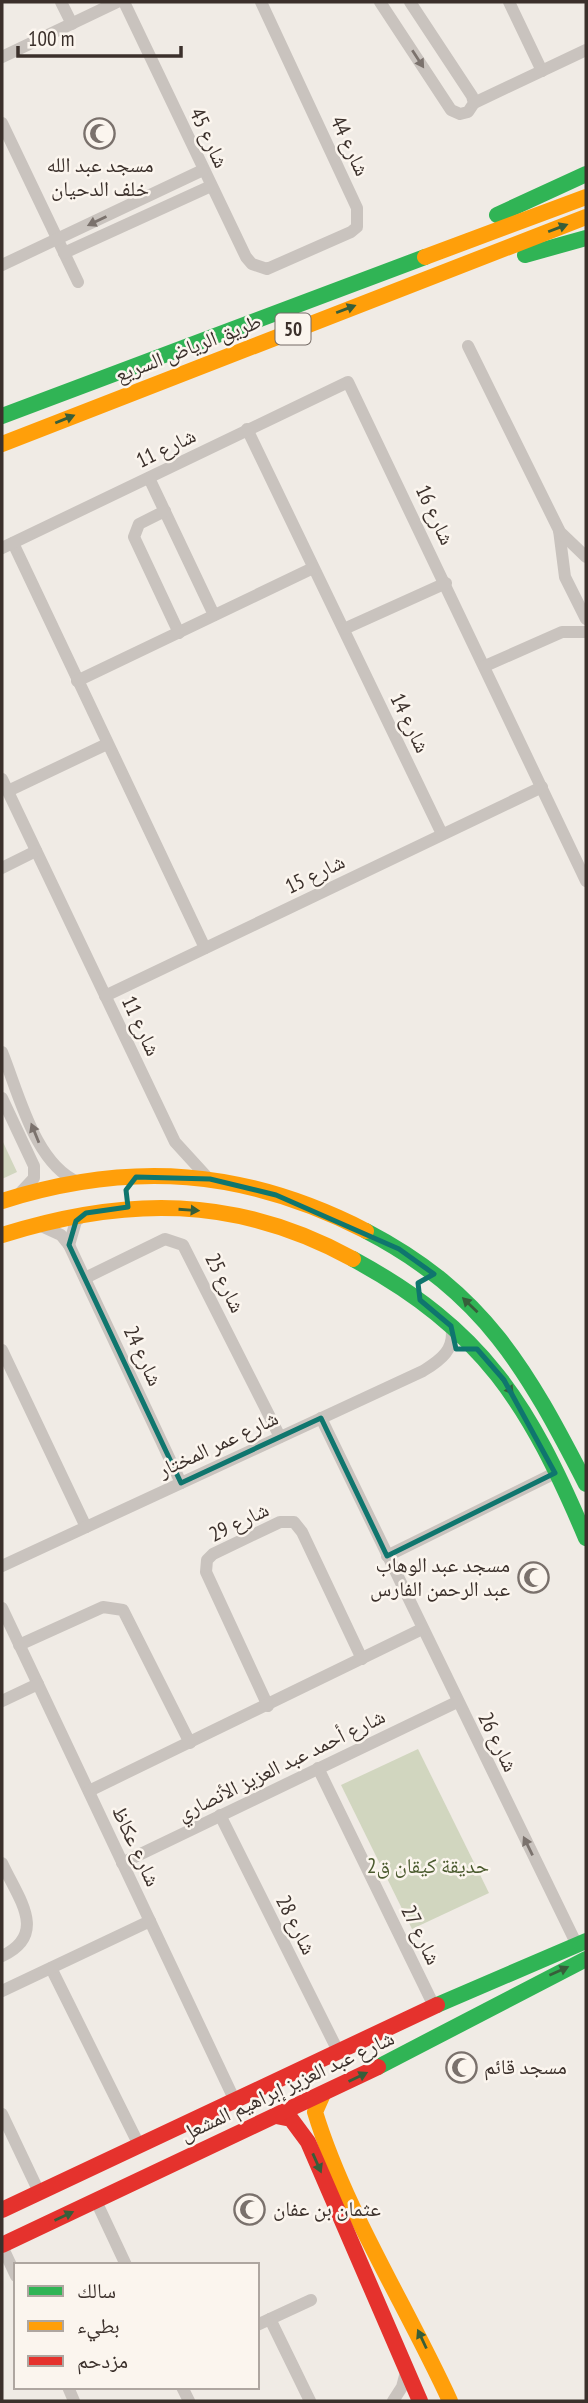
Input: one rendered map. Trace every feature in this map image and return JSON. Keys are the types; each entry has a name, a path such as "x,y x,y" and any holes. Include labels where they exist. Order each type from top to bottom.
{"main road":[{"path":"411,261 482,222 586,174"},
{"name":"طريق الرياض السريع","path":"2,416 586,197"},
{"name":"طريق الرياض السريع","path":"2,444 586,217"},
{"path":"393,290 586,238"},
{"path":"10,1199 78,1182 159,1174 211,1179 276,1195 378,1237 433,1274 491,1326 522,1364 586,1484"},
{"path":"136,1177 127,1184 126,1195 139,1206"},
{"path":"103,1180 114,1190 114,1198 104,1208"},
{"path":"247,1218 254,1216 261,1205 256,1192 250,1188"},
{"path":"2,1235 104,1208 139,1206 208,1211 247,1218 323,1244 363,1262 420,1300 477,1349 519,1402 586,1538"},
{"path":"420,1300 418,1283 433,1274"},
{"name":"شارع عبد العزيز إبراهيم المشعل","path":"2,2210 494,1978 583,1948"},
{"name":"شارع عبد العزيز إبراهيم المشعل","path":"2,2245 415,2049 506,2002 583,1948"},
{"path":"494,1978 507,1986 506,2002"},
{"path":"400,2021 399,2040 415,2049"},
{"path":"367,2037 374,2038 384,2046 386,2052 383,2064"},
{"path":"323,2094 315,2112 317,2124 374,2250 406,2308 450,2401"},
{"path":"208,2114 201,2119 200,2134 213,2143 221,2142"},
{"path":"276,2116 291,2119 308,2142 420,2401"},
{"path":"168,2132 181,2134 186,2138 188,2145 184,2158"},
{"path":"384,2320 390,2310 406,2308"}],"street":[{"path":"61,2 72,24"},
{"path":"2,57 117,2"},
{"name":"شارع 45","path":"124,2 246,257 259,268 277,266"},
{"name":"شارع 44","path":"261,2 358,208 359,219 351,233 277,266"},
{"path":"380,2 451,110 464,114 474,103 586,50"},
{"path":"410,2 474,103"},
{"path":"509,2 542,71"},
{"path":"2,125 78,282"},
{"path":"2,265 203,170"},
{"path":"64,253 211,186"},
{"path":"468,346 559,530 586,558"},
{"name":"شارع 11","path":"7,545 348,382"},
{"name":"شارع 16","path":"348,382 586,881"},
{"name":"شارع 14","path":"247,429 443,834"},
{"path":"149,478 214,615"},
{"path":"165,511 139,524 134,537 179,633"},
{"path":"559,530 565,578 586,619"},
{"path":"7,545 78,681 205,948"},
{"path":"565,578 570,561 586,558"},
{"path":"78,681 313,568"},
{"path":"344,629 446,583"},
{"path":"562,632 572,621 579,605"},
{"path":"485,666 562,632 586,632"},
{"path":"8,791 107,744"},
{"name":"شارع 11","path":"2,779 175,1142 211,1179"},
{"name":"شارع 15","path":"105,996 542,787"},
{"path":"2,868 36,851"},
{"path":"2,1052 42,1151 62,1175 78,1182"},
{"path":"2,1098 34,1167 34,1178 10,1199"},
{"path":"159,1174 172,1169 178,1156 175,1142"},
{"path":"69,1245 76,1221 86,1213"},
{"path":"36,1224 61,1235 69,1245"},
{"name":"شارع 25","path":"85,1278 165,1239 183,1245 280,1437"},
{"name":"شارع 24","path":"69,1245 181,1483"},
{"path":"451,1326 453,1335 448,1352 477,1349"},
{"path":"2,1350 86,1527"},
{"name":"شارع عمر المختار","path":"2,1566 423,1371 448,1352"},
{"name":"شارع 26","path":"321,1418 474,1738 583,1948"},
{"path":"387,1556 555,1473"},
{"name":"شارع 29","path":"268,1706 206,1572 207,1560 213,1554 279,1522 294,1522 302,1532 362,1659"},
{"path":"19,1645 103,1607 122,1610 190,1743"},
{"name":"شارع عكاظ","path":"2,1608 235,2101"},
{"path":"89,1791 422,1629"},
{"path":"2,1701 38,1684"},
{"name":"شارع أحمد عبد العزيز الأنصاري","path":"122,1863 457,1702"},
{"name":"شارع 27","path":"318,1768 434,2006"},
{"name":"شارع 28","path":"220,1815 338,2051"},
{"path":"2,1863 26,1915 27,1938 20,1946 2,1956"},
{"path":"2,1991 150,1921"},
{"path":"51,1968 139,2146"},
{"path":"2,2115 39,2192"},
{"path":"96,2201 125,2263"},
{"path":"2,2245 14,2272"},
{"path":"259,2324 311,2300"},
{"path":"270,2319 310,2401"},
{"path":"393,2401 402,2387 406,2372"}],"highlighted area":[{"path":"136,1177 210,1179 276,1195 399,1249 434,1274 418,1283 420,1300 451,1326 456,1349 477,1349 504,1380 555,1473 387,1556 321,1418 181,1483 69,1245 76,1221 86,1213 128,1207 126,1190"}],"green space":[{"path":"2,1140 17,1172 2,1179"},
{"name":"حديقة كيقان ق2","path":"418,1749 489,1893 412,1929 341,1785"}],"traffic: fast":[{"path":"497,215 586,174"},
{"path":"525,255 586,238"},
{"path":"2,416 425,257"},
{"path":"366,1231 407,1255 442,1281 472,1308 499,1338 543,1405 586,1484"},
{"path":"353,1259 437,1314 469,1343 497,1375 544,1448 586,1538"},
{"path":"437,2005 586,1941"},
{"path":"378,2067 586,1959"}],"traffic: slow":[{"path":"425,257 586,197"},
{"path":"2,444 586,217"},
{"path":"2,1201 50,1188 97,1180 142,1176 187,1177 232,1183 276,1194 321,1210 366,1231"},
{"path":"2,1235 93,1213 180,1208 223,1213 266,1223 309,1238 353,1259"},
{"path":"323,2094 315,2112 328,2149 360,2222 450,2401"}],"traffic: jam":[{"path":"2,2210 437,2005"},
{"path":"2,2245 378,2067"},
{"path":"276,2116 291,2119 308,2142 420,2401"}],"place":[{"name":"مسجد عبد الله خلف الدحيان","path":"100,133"},
{"name":"مسجد عبد الوهاب عبد الرحمن الفارس","path":"533,1577"},
{"name":"مسجد قائم","path":"461,2067"},
{"name":"عثمان بن عفان","path":"250,2209"}]}
